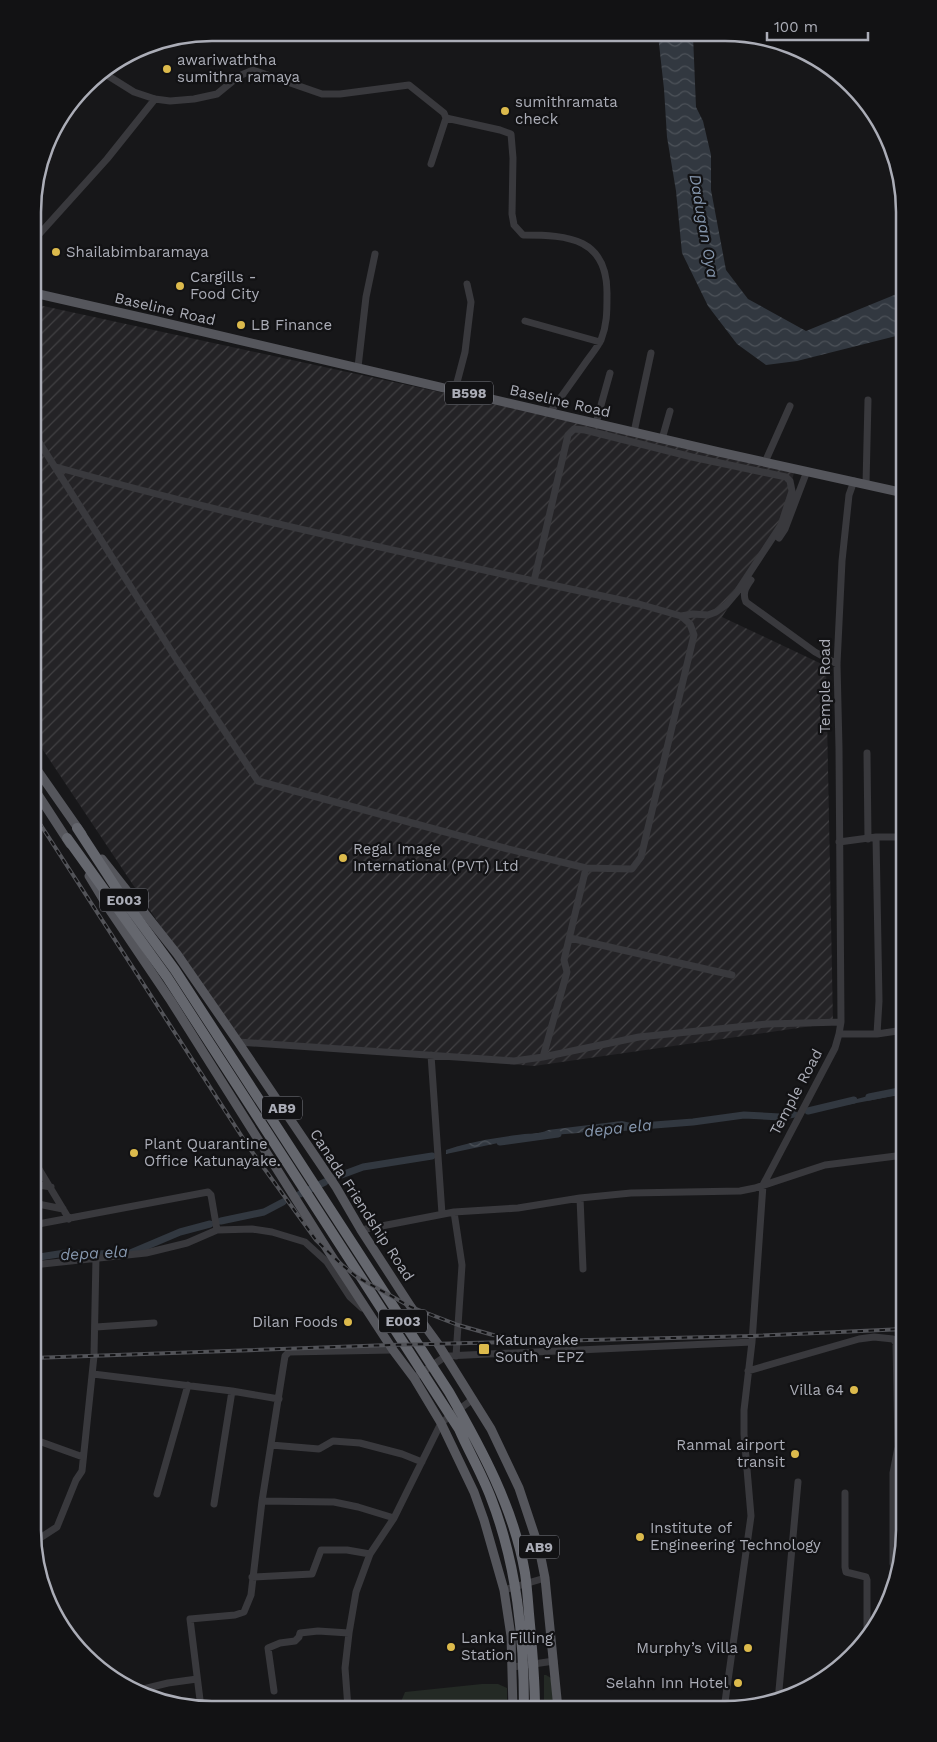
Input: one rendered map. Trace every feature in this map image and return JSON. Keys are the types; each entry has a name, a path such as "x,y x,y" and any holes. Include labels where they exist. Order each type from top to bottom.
{"highway":[{"name":"E003","path":"77,828 459,1429 491,1498 507,1544 515,1578 524,1701"},
{"name":"E003","path":"67,838 171,974 449,1392 473,1433 514,1528 525,1572 535,1701"}],"main road":[{"name":"Baseline Road","path":"41,296 896,491"},
{"name":"Canada Friendship Road","path":"41,776 77,828 177,954 336,1187 411,1308 451,1356 491,1429 519,1488 539,1548 545,1578 557,1701"},
{"name":"AB9","path":"41,799 110,909 171,1001 323,1244 414,1378 441,1423 474,1492 504,1590 511,1636 513,1701"}],"street":[{"path":"109,76 134,92 155,99 170,101 194,99 217,94 238,76 253,70 322,94 340,94 410,85 444,113 446,118 431,164"},
{"path":"41,232 107,159 155,99"},
{"path":"446,118 510,134 513,158 512,214 514,225 522,235 553,235 577,240 594,250 604,268 607,286 607,324 600,342 550,412"},
{"path":"358,367 366,297 375,254"},
{"path":"455,390 465,352 471,302 466,284"},
{"path":"525,321 600,342"},
{"path":"634,432 651,354"},
{"path":"596,423 610,373"},
{"path":"866,484 868,400"},
{"path":"765,462 790,406"},
{"path":"662,439 670,411"},
{"path":"56,467 130,488 288,526 534,581 639,604 681,616 693,614 708,615 716,612 726,605 737,592 781,525 792,491 790,481 786,477 574,429 568,435 534,581"},
{"path":"41,444 177,660 258,781 498,847 586,868 632,868 641,857 694,634 690,624 681,616"},
{"path":"806,471 785,529 746,586 744,597 746,602 815,652 837,664"},
{"name":"Temple Road","path":"725,1701 750,1516 744,1410 752,1342 763,1185 834,1048 841,1022 837,664 842,561 850,495 854,481"},
{"path":"867,753 879,1001 877,1034"},
{"path":"839,842 896,837"},
{"path":"543,1057 567,972 564,960 586,868"},
{"path":"570,938 732,975"},
{"path":"238,1042 514,1061 543,1057 639,1037 767,1024 841,1022"},
{"path":"839,1034 877,1034 895,1031"},
{"path":"431,1055 442,1214"},
{"path":"361,1230 454,1212 518,1208 580,1198 747,1190 826,1165 895,1156"},
{"path":"41,1173 69,1219"},
{"path":"41,1186 51,1188"},
{"path":"41,1224 208,1192 211,1195 216,1230"},
{"path":"580,1198 583,1269"},
{"path":"41,1205 63,1209"},
{"path":"451,1356 462,1266 454,1212"},
{"path":"41,1264 146,1253 187,1243 216,1230 252,1229 272,1232 305,1242 327,1262 350,1297 362,1308 366,1309"},
{"path":"42,1537 57,1527 76,1480 82,1471 93,1374 96,1328 96,1258"},
{"path":"96,1328 154,1324"},
{"path":"748,1371 859,1339 874,1337 893,1339 895,1342"},
{"path":"414,1378 451,1356 752,1342"},
{"path":"200,1700 190,1619 235,1616 244,1612 251,1595 262,1502 286,1356 289,1352 394,1350"},
{"path":"93,1374 188,1385 279,1399"},
{"path":"157,1494 188,1385"},
{"path":"214,1504 232,1391"},
{"path":"347,1701 345,1668 349,1633 356,1592 370,1554 394,1518 441,1423 473,1398"},
{"path":"271,1445 319,1449 332,1441 360,1443 402,1454 422,1462"},
{"path":"41,1442 83,1457"},
{"path":"893,1558 893,1473 895,1462"},
{"path":"779,1692 798,1482"},
{"path":"845,1493 844,1567 846,1572 866,1577 867,1624"},
{"path":"262,1502 334,1502 394,1518"},
{"path":"252,1577 312,1574 321,1550 348,1550 370,1554"},
{"path":"504,1590 545,1578"},
{"path":"274,1691 268,1648 280,1643 295,1641 300,1633 318,1630 349,1633"},
{"path":"513,1667 554,1660"},
{"path":"147,1688 197,1679"}],"shaded area":[{"path":"41,306 795,469 779,530 722,617 826,666 833,1023 534,1066 238,1042 41,747"},
{"path":"544,1675 546,1675 551,1678 553,1701 544,1701"},
{"path":"498,1684 507,1688 507,1701 401,1701 405,1692"}],"water":[{"name":"Dadugan Oya","path":"659,41 693,41 696,107 703,121 711,155 711,190 726,270 748,299 806,331 896,294 896,336 797,361 766,365 737,344 708,306 682,253 676,191 667,137"},
{"path":"895,1091 895,1096 846,1105 846,1102"},
{"path":"622,1121 635,1124 615,1129 527,1137 446,1154 446,1150 481,1141"}],"waterway":[{"name":"depa ela","path":"869,1097 895,1092"},
{"name":"depa ela","path":"808,1111 854,1100"},
{"name":"depa ela","path":"616,1128 693,1122 744,1115 780,1117 794,1114"},
{"name":"depa ela","path":"500,1142 558,1134"},
{"name":"depa ela","path":"336,1177 363,1167 432,1156"},
{"name":"depa ela","path":"300,1194 325,1182"},
{"name":"depa ela","path":"221,1221 264,1212 283,1202"},
{"name":"depa ela","path":"128,1254 180,1232 210,1224"},
{"name":"depa ela","path":"41,1257 65,1253 112,1254"}],"railway":[{"path":"41,825 248,1146 316,1240 357,1277 411,1307 458,1325 507,1337"},
{"path":"41,1358 390,1345 752,1336 895,1329"}],"place":[{"name":"awariwaththa sumithra ramaya","path":"167,69"},
{"name":"sumithramata check","path":"505,111"},
{"name":"Shailabimbaramaya","path":"56,252"},
{"name":"Cargills - Food City","path":"180,286"},
{"name":"LB Finance","path":"241,325"},
{"name":"Regal Image International (PVT) Ltd","path":"343,858"},
{"name":"Plant Quarantine Office Katunayake.","path":"134,1153"},
{"name":"Dilan Foods","path":"348,1322"},
{"name":"Katunayake South - EPZ","path":"484,1349"},
{"name":"Villa 64","path":"854,1390"},
{"name":"Ranmal airport transit","path":"795,1454"},
{"name":"Institute of Engineering Technology","path":"640,1537"},
{"name":"Lanka Filling Station","path":"451,1647"},
{"name":"Murphy’s Villa","path":"748,1648"},
{"name":"Selahn Inn Hotel","path":"738,1683"}]}
